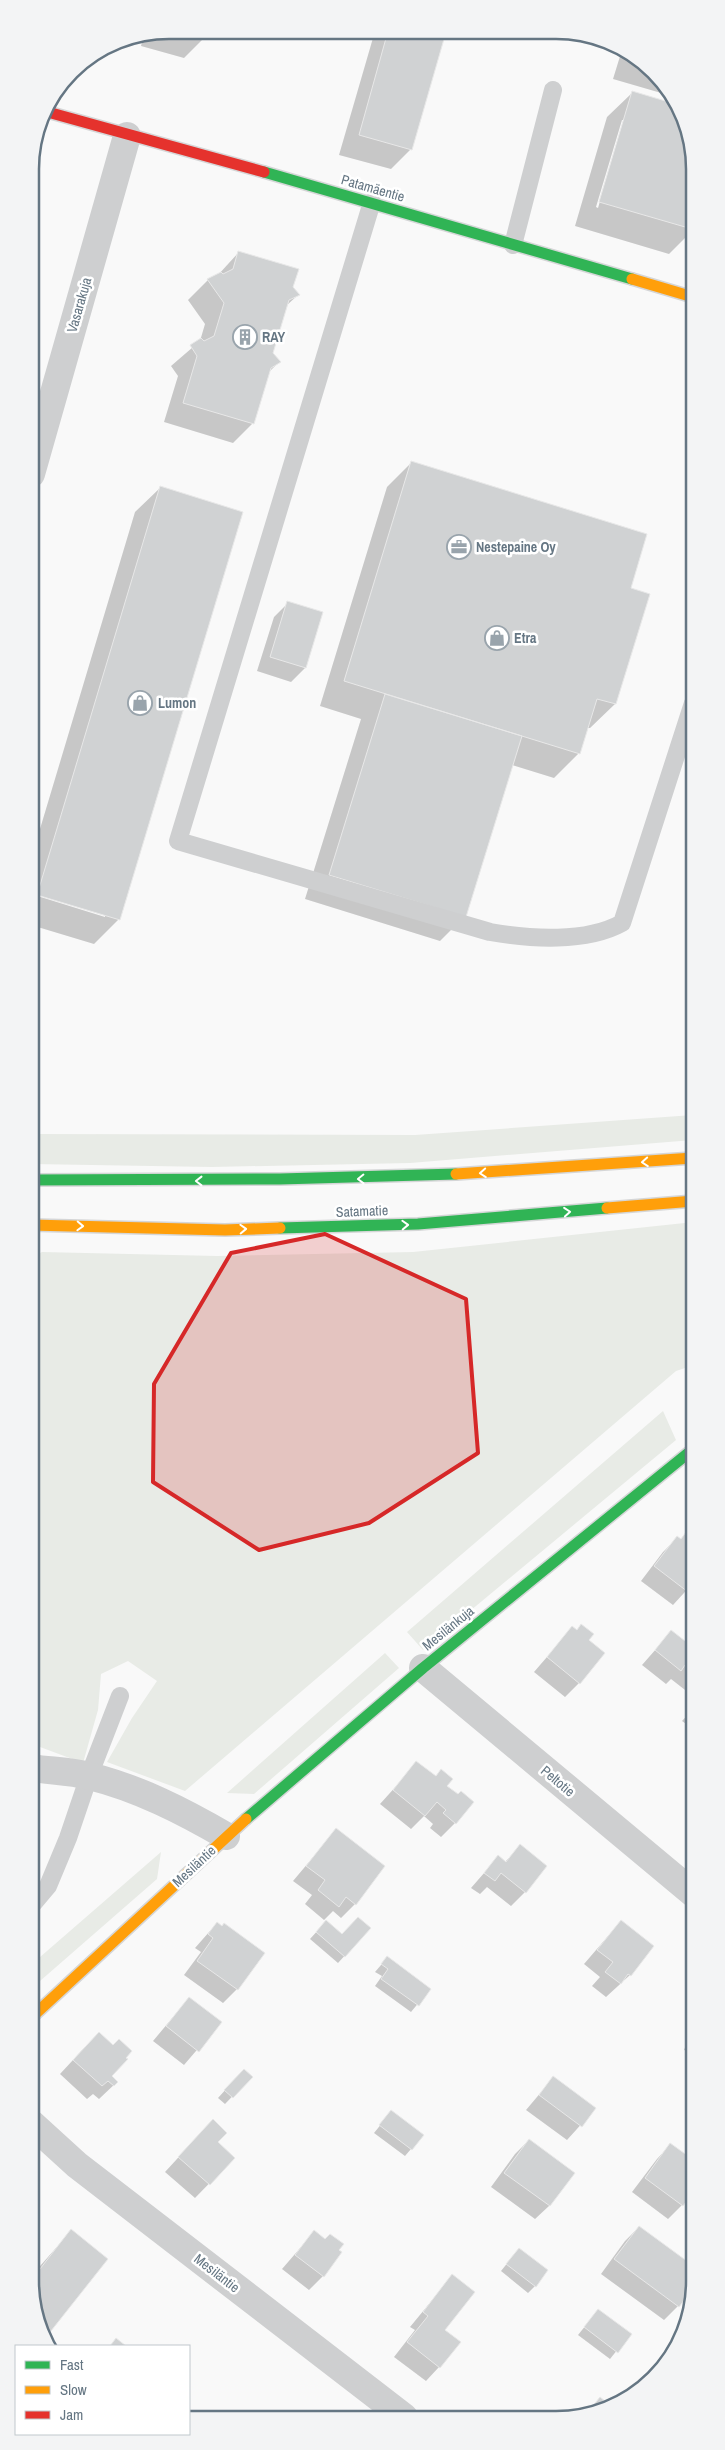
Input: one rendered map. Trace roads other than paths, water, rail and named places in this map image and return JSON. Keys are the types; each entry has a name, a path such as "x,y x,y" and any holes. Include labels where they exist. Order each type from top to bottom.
{"street":[{"name":"Patamäentie","path":"51,113 127,136 372,202 686,294"},
{"name":"Vasarakuja","path":"39,446 127,136"},
{"path":"39,1180 214,1181 410,1178 686,1159"},
{"name":"Satamatie","path":"39,1225 225,1230 418,1224 686,1202"},
{"name":"Mesilänkuja","path":"226,1836 423,1668 686,1455"},
{"name":"Peltotie","path":"423,1668 686,1887"},
{"name":"Mesiläntie","path":"39,1769 88,1776 144,1794 186,1813 226,1836 39,2010"},
{"name":"Mesiläntie","path":"39,2131 77,2166 396,2411"}],"lane":[{"path":"513,245 553,90"},
{"path":"372,202 178,841 490,932 517,937 586,936 606,932 622,924 686,725"},
{"path":"39,1897 48,1886 68,1838 88,1776 120,1696"}],"place":[{"name":"RAY","path":"245,337"},
{"name":"Nestepaine Oy","path":"459,547"},
{"name":"Etra","path":"497,638"},
{"name":"Lumon","path":"140,703"}]}
